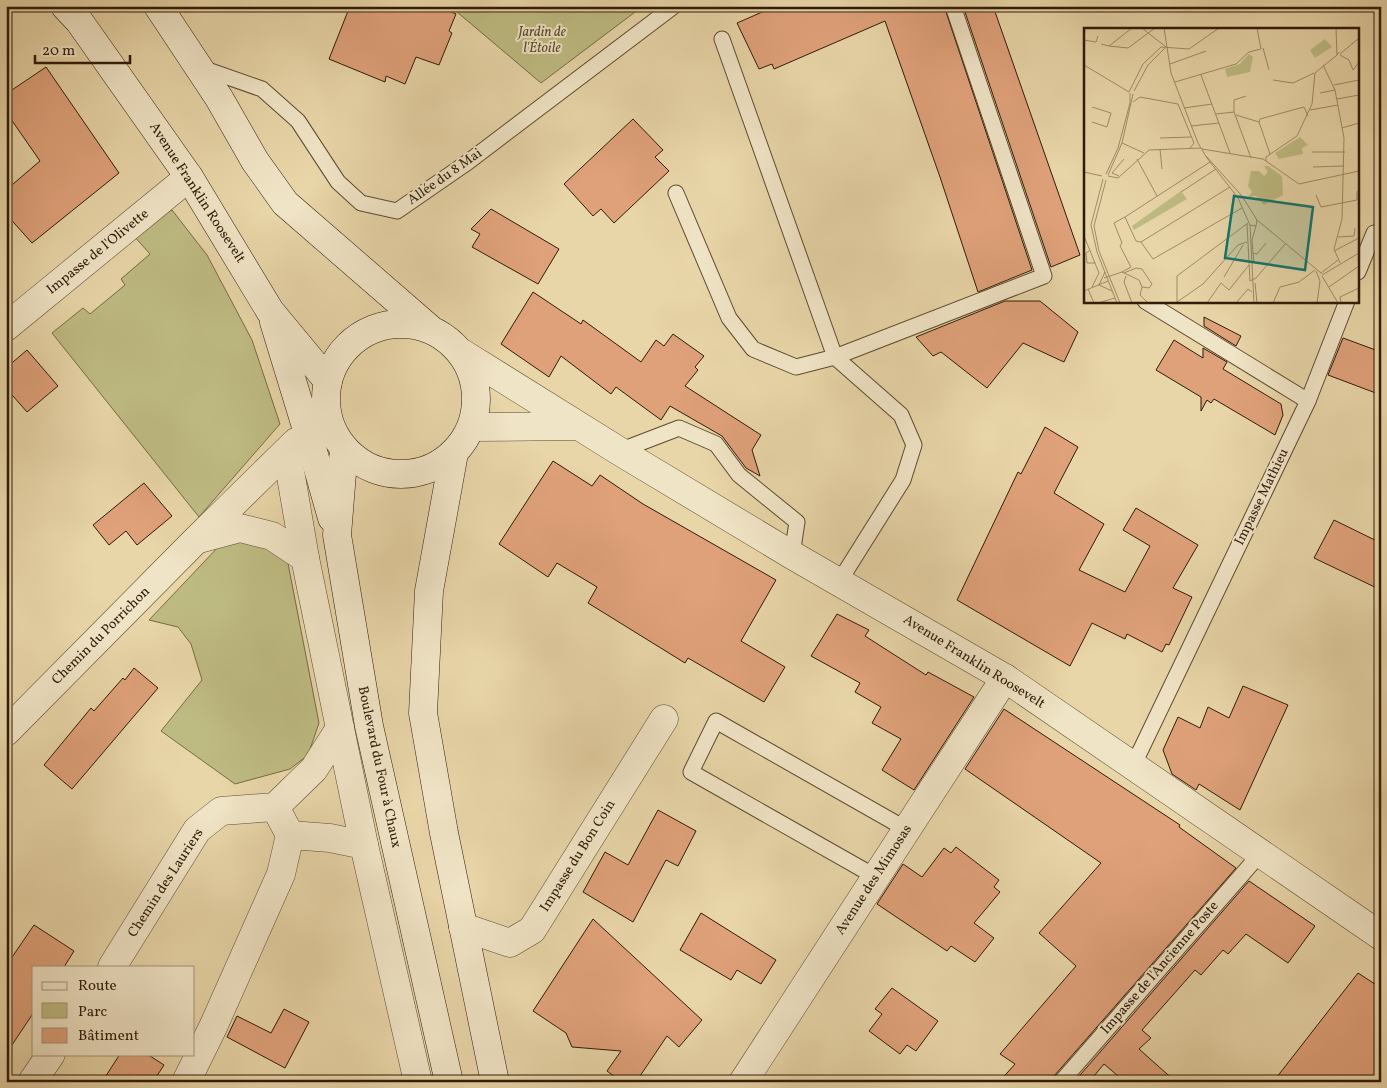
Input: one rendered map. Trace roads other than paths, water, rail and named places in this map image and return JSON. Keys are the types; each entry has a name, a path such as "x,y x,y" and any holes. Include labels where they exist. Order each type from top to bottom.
{"street":[{"name":"Avenue Franklin Roosevelt","path":"65,6 78,21 189,176 270,311 328,381"},
{"path":"158,6 219,98 255,161 285,203 430,329 448,339 462,353 474,376 477,402 472,427 454,453 434,467 410,474 386,473 363,464 344,448 332,429 326,407 328,381 338,357 356,338 379,327 405,323 430,329"},
{"name":"Impasse de l'Olivette","path":"6,327 189,176"},
{"path":"270,311 337,535"},
{"name":"Avenue Franklin Roosevelt","path":"462,353 578,426 792,555 1005,678 1381,936"},
{"path":"472,427 578,426"},
{"name":"Chemin du Porrichon","path":"6,732 195,540 286,453 307,430"},
{"name":"Boulevard du Four à Chaux","path":"344,448 337,535 369,726 449,1082"},
{"path":"286,453 305,558 364,844 418,1082"},
{"path":"454,453 429,591 423,713 444,833 495,1082"},
{"path":"195,540 240,528 272,536 305,558"},
{"name":"Avenue des Mimosas","path":"743,1082 1005,678"},
{"name":"Impasse du Bon Coin","path":"463,927 510,943 532,930 664,719"},
{"path":"186,1082 213,1027 281,874 290,835 275,808 314,769 340,728"},
{"name":"Chemin des Lauriers","path":"113,966 197,830 221,811 275,808"},
{"path":"290,835 330,838 364,844"},
{"path":"32,1082 50,1056"}],"lane":[{"name":"Allée du 8 Mai","path":"198,67 262,89 298,121 338,182 344,188 361,203 397,211 468,162 674,6"},
{"path":"676,193 729,318 753,349 796,367 835,358 1044,276 953,6"},
{"path":"722,39 835,358 901,415 914,445 902,480 839,582"},
{"path":"1360,267 1374,233"},
{"path":"1147,302 1308,401"},
{"name":"Impasse Mathieu","path":"1133,766 1308,401 1347,302"},
{"path":"619,451 679,428 716,444 739,475 797,522 792,555"},
{"path":"876,877 691,772 716,722 906,829"},
{"name":"Impasse de l'Ancienne Poste","path":"1061,1082 1260,854"}],"park label":[{"name":"Jardin de l'Étoile","path":"542,40"}]}
